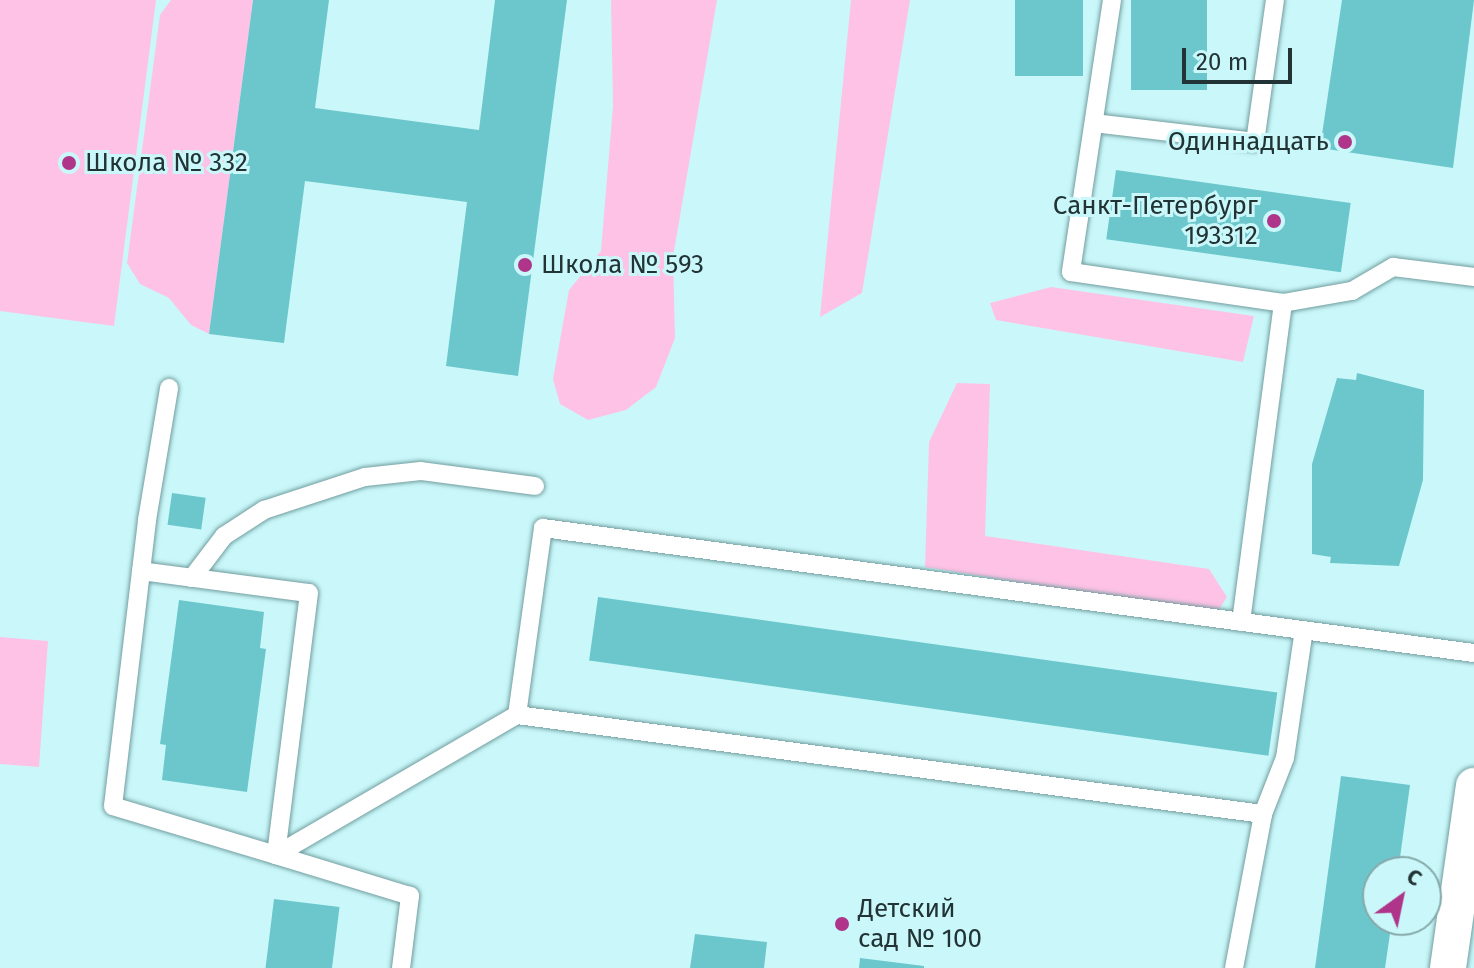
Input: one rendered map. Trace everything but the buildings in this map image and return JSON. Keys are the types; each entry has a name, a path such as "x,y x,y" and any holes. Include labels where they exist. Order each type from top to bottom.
{"street":[{"path":"1448,968 1474,786"}],"lane":[{"path":"1112,0 1071,272 1283,303 1352,291 1393,267 1474,277"},
{"path":"1094,123 1255,142 1275,0"},
{"path":"1241,622 1283,303"},
{"path":"169,388 141,571 113,806 410,896 401,968"},
{"path":"192,578 224,536 264,510 365,477 421,471 535,486"},
{"path":"517,715 543,528 1474,653"},
{"path":"141,571 309,593 276,855"},
{"path":"1234,968 1263,814 1285,758 1304,630"},
{"path":"276,855 517,715 1263,814"}],"shaded area":[{"name":"Школа № 332","path":"0,0 156,0 114,326 0,311"},
{"path":"171,0 253,0 209,334 191,325 169,298 140,284 127,263 160,15"},
{"path":"611,0 717,0 673,257 675,338 656,387 626,410 588,420 560,404 553,379 569,290 601,251 613,106"},
{"path":"851,0 910,0 862,293 820,317"},
{"path":"1051,287 1254,316 1243,362 996,320 990,303"},
{"path":"957,383 990,384 985,536 1209,569 1227,597 1216,614 925,567 929,442"},
{"path":"0,637 48,641 39,767 0,764"}],"place":[{"name":"Одиннадцать","path":"1345,142"},
{"name":"Школа № 332","path":"69,163"},
{"name":"Санкт-Петербург 193312","path":"1274,221"},
{"name":"Школа № 593","path":"525,265"},
{"name":"Детский сад № 100","path":"842,924"}]}
